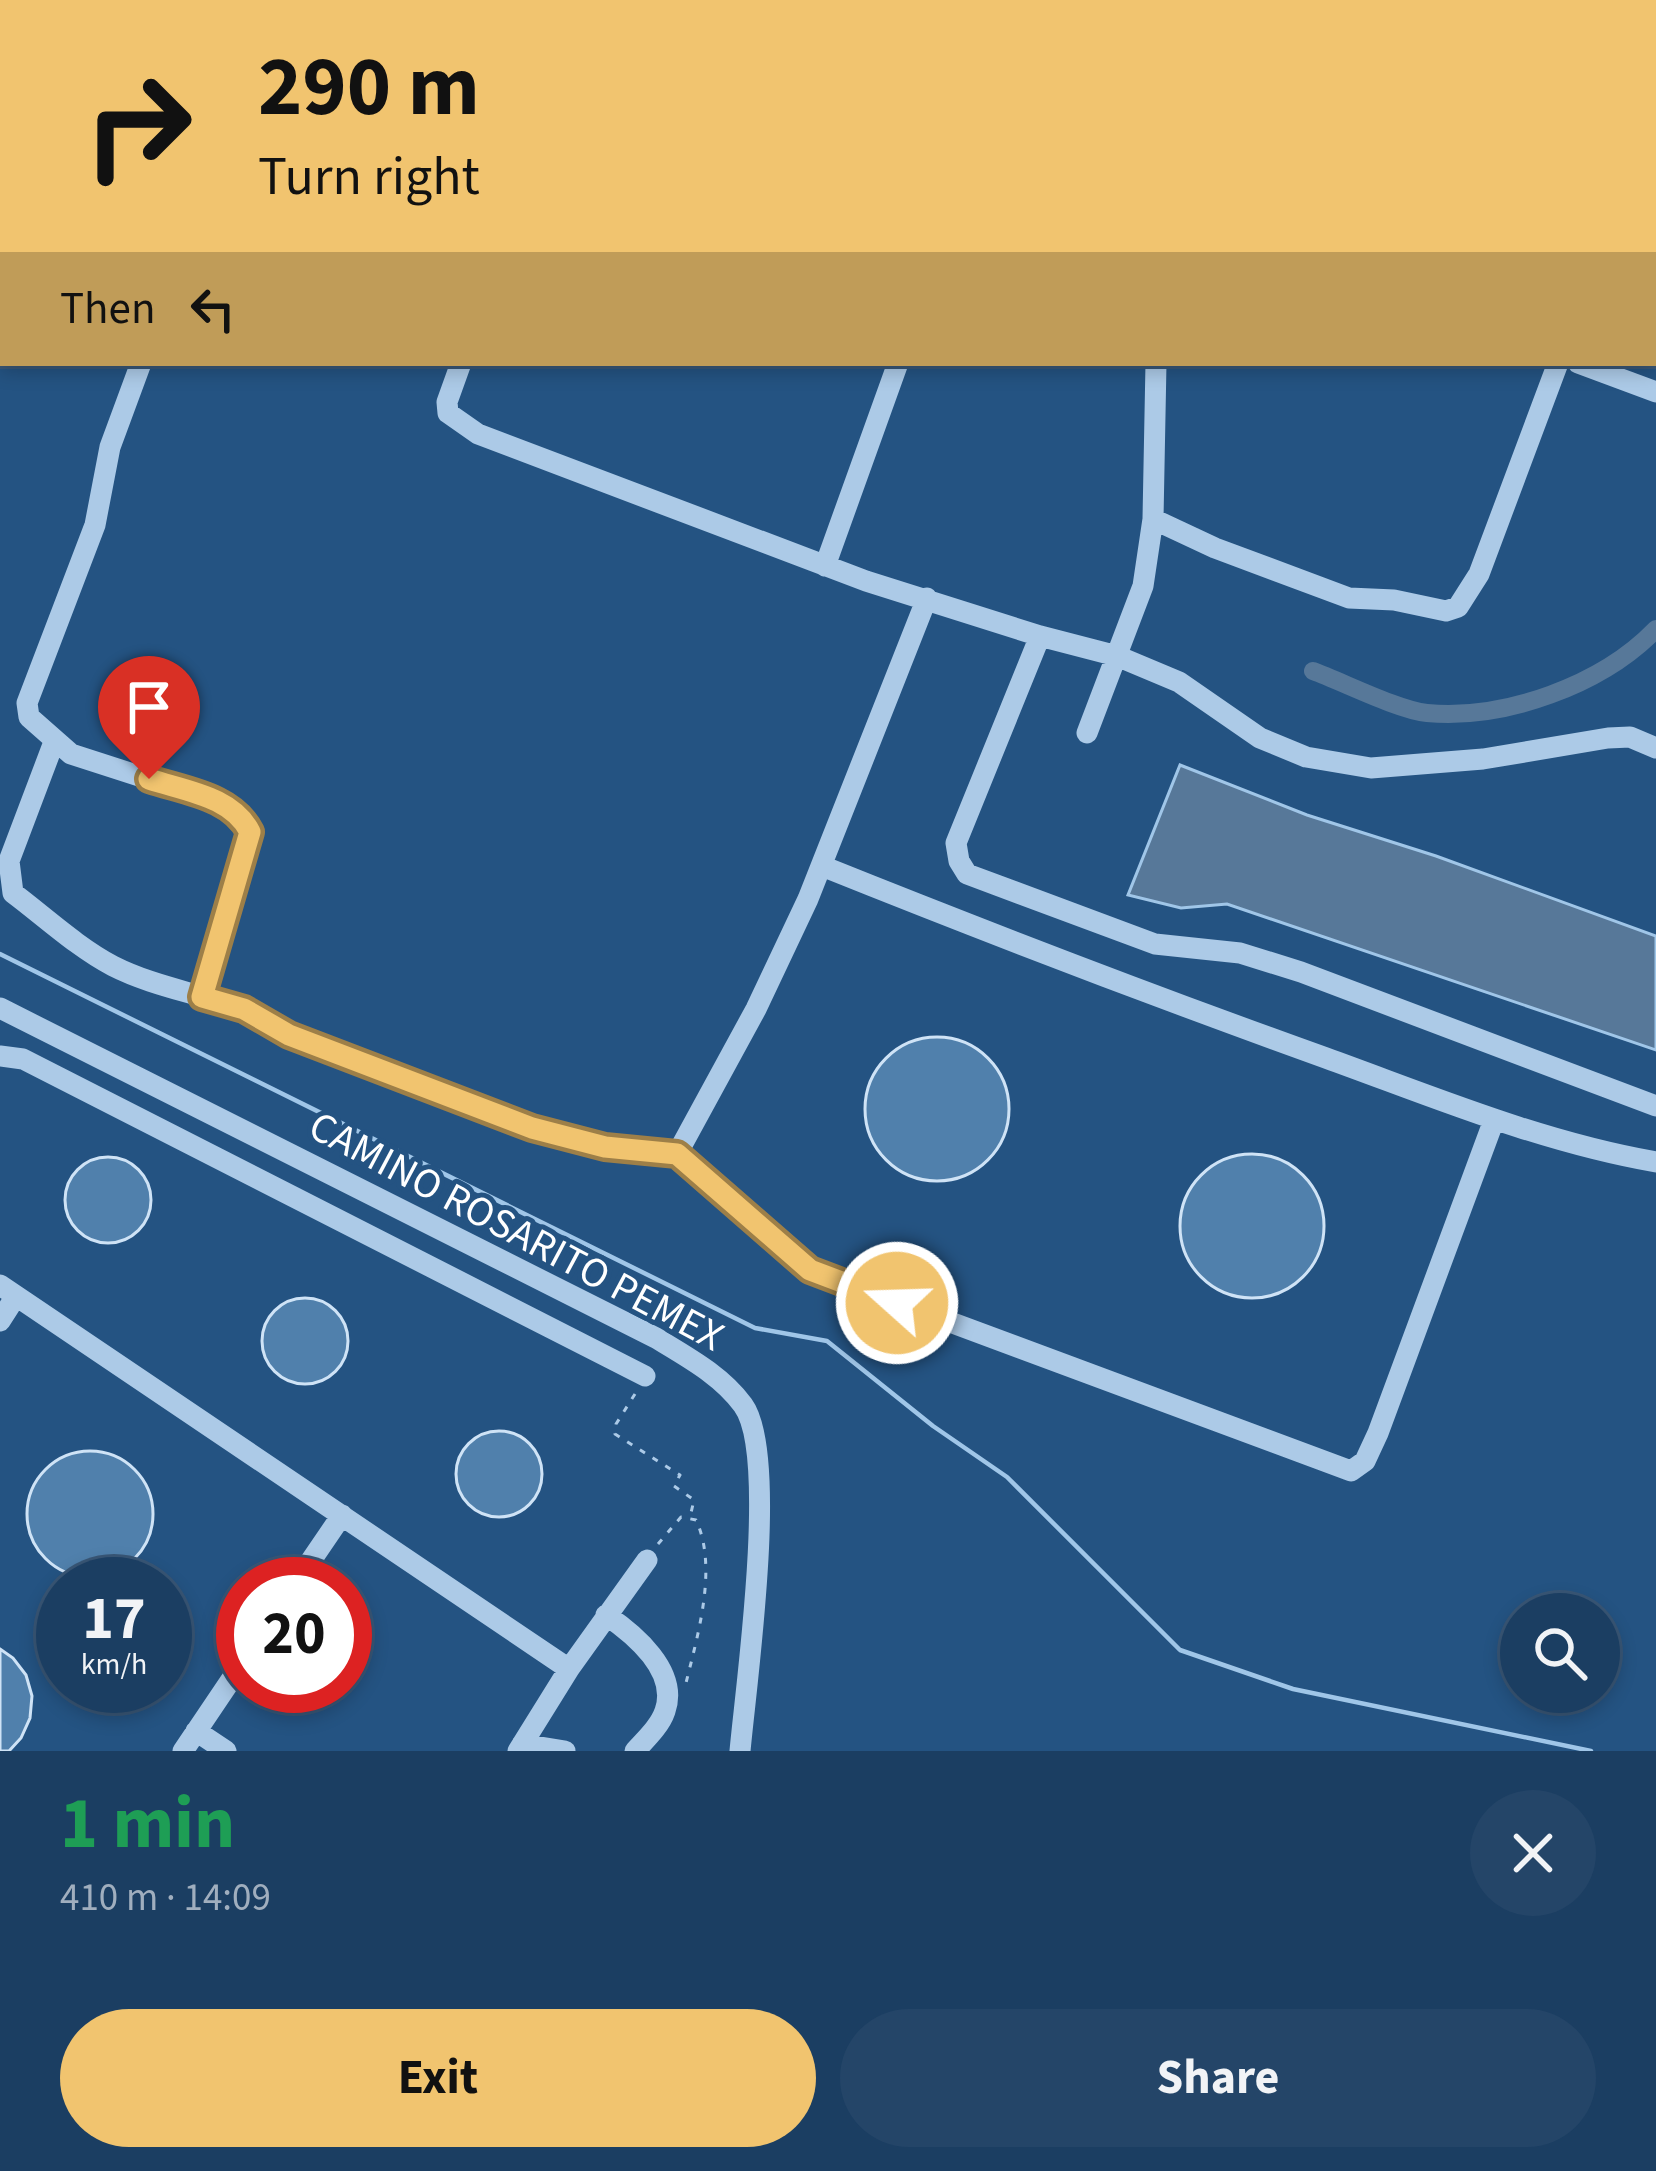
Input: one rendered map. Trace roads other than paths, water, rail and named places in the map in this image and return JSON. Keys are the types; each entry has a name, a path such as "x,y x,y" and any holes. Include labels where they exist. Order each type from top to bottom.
{"street":[{"path":"140,366 110,447 95,525 27,703 29,717 71,754 226,805 242,816 250,832 202,997"},
{"path":"459,366 447,402 448,413 462,425 825,566 1040,636 1118,656 1179,682 1261,738 1306,757 1371,768 1483,758 1608,737 1630,737 1656,748"},
{"path":"825,566 897,366"},
{"path":"1087,734 1143,586 1154,519 1156,366"},
{"path":"1154,519 1215,548 1349,598 1394,600 1446,611 1458,608 1479,574 1557,366"},
{"path":"1586,366 1656,392"},
{"path":"677,1154 756,1009 822,866 927,598"},
{"path":"1040,636 956,842 967,874 1155,944 1240,953 1301,971 1656,1106"},
{"path":"54,742 9,861 13,893 112,965 244,1009 289,1035 532,1128 605,1147 677,1154 810,1270 1351,1471 1365,1461 1378,1432 1494,1120"},
{"path":"822,866 1078,969 1494,1120 1656,1162"},
{"name":"CAMINO ROSARITO PEMEX","path":"0,1008 656,1338 715,1376 746,1408 759,1470 740,1751"},
{"path":"0,1056 23,1059 638,1372"},
{"path":"0,1321 8,1291 569,1669"},
{"path":"314,1557 342,1515"},
{"path":"565,1751 520,1748 646,1560"},
{"path":"606,1615 634,1634 655,1661 668,1692 665,1710 635,1751"},
{"path":"183,1751 216,1702"},
{"path":"196,1731 226,1751"}],"water":[{"path":"1180,765 1307,815 1656,936 1656,1050 1227,904 1181,908 1128,895"}],"waterway":[{"path":"1313,671 1415,711 1488,711 1580,682 1634,649 1656,629"},
{"path":"0,954 755,1328 827,1341 933,1426 1007,1477 1180,1650 1293,1689 1591,1751"}]}
